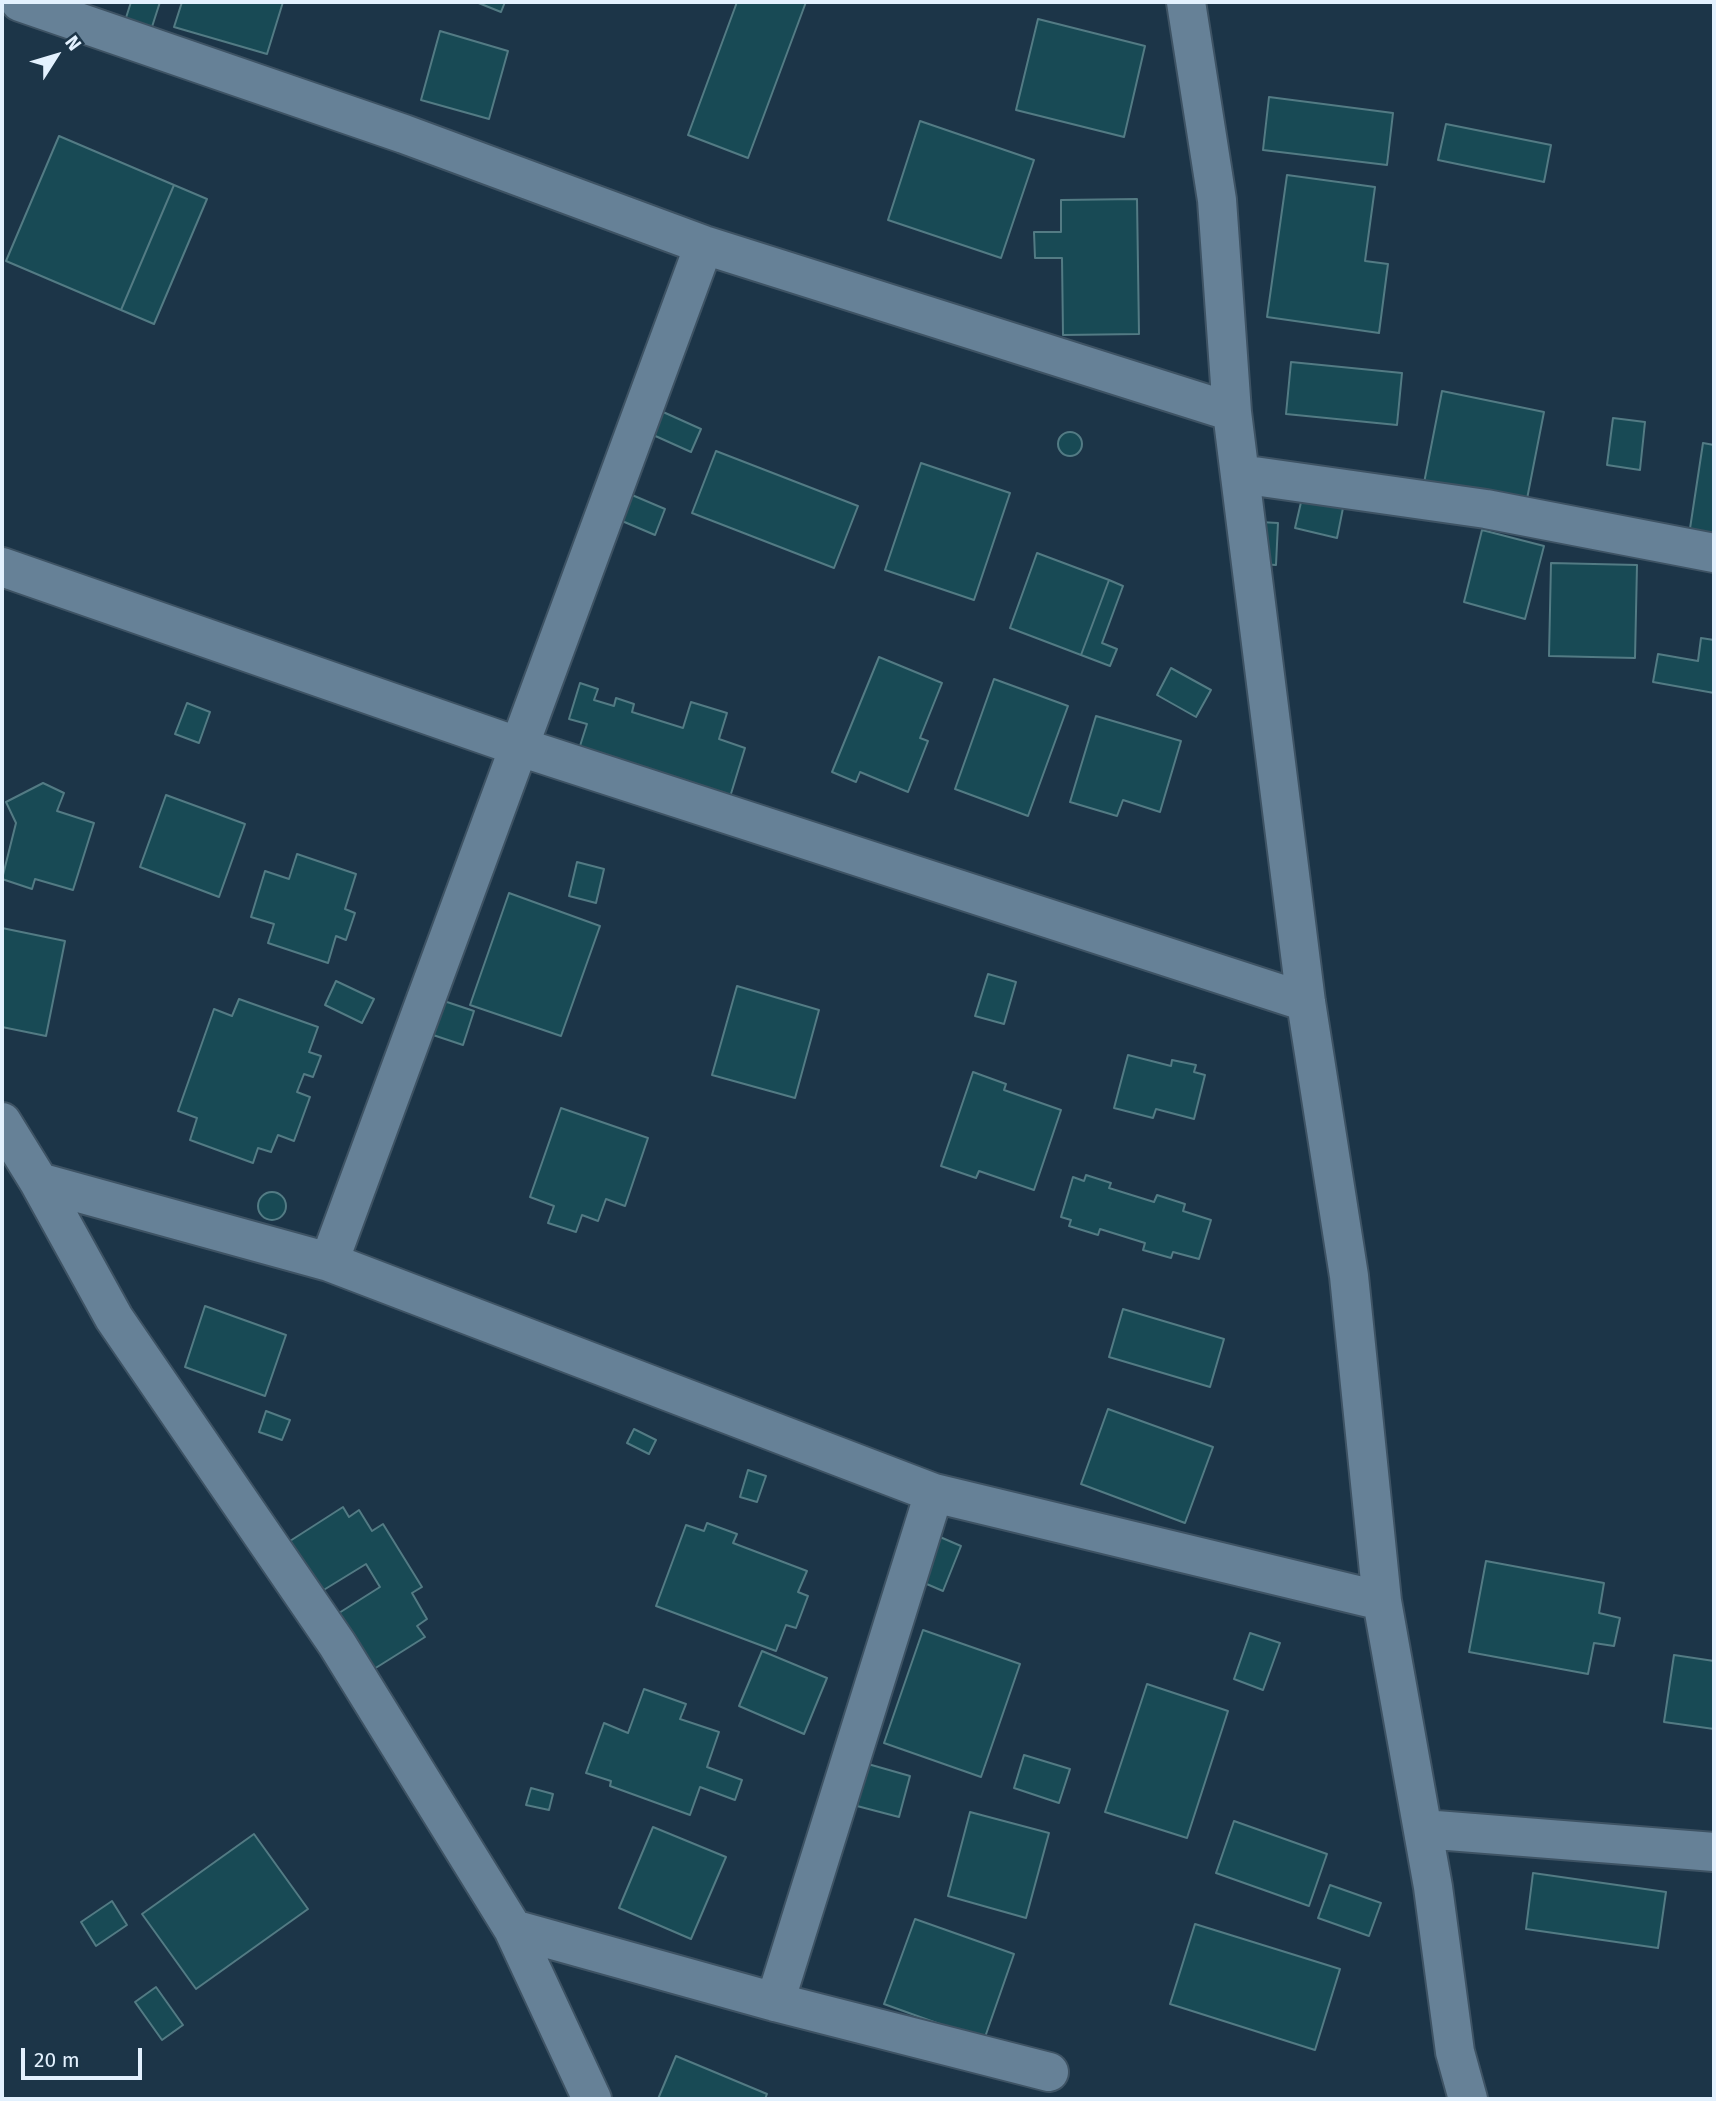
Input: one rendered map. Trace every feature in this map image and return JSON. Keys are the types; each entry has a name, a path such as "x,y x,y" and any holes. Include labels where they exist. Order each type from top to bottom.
{"street":[{"path":"24,2 404,134 704,245 1232,412"},
{"path":"1186,2 1217,200 1232,412 1306,1002 1349,1276 1382,1601 1423,1829 1455,2052 1468,2099"},
{"path":"329,1262 517,746 704,245"},
{"path":"1240,474 1486,509 1714,553"},
{"path":"2,568 517,746 1306,1002"},
{"path":"2,1122 39,1182 114,1318 337,1644 513,1929 592,2099"},
{"path":"39,1182 329,1262 934,1493 1382,1601"},
{"path":"775,2002 934,1493"},
{"path":"1423,1829 1714,1853"},
{"path":"513,1929 775,2002 1049,2072"}],"building":[{"path":"131,2 160,2 150,33 124,24"},
{"path":"182,2 283,2 267,54 174,27"},
{"path":"476,2 505,2 501,12"},
{"path":"737,2 806,2 748,158 688,135"},
{"path":"1038,19 1145,46 1124,137 1016,110"},
{"path":"440,31 508,51 489,119 421,100"},
{"path":"1269,97 1393,113 1387,165 1263,150"},
{"path":"920,121 1034,160 1001,258 888,220"},
{"path":"1446,124 1551,145 1544,182 1438,160"},
{"path":"59,136 174,185 121,310 6,261"},
{"path":"1287,175 1375,187 1365,261 1388,264 1379,333 1267,317"},
{"path":"174,185 207,199 154,324 121,310"},
{"path":"1137,199 1139,334 1063,335 1062,258 1035,258 1034,232 1061,232 1061,200"},
{"path":"1291,362 1402,373 1397,425 1286,414"},
{"path":"1442,391 1544,412 1526,504 1424,483"},
{"path":"652,407 701,429 691,452 642,430"},
{"path":"1613,418 1645,422 1640,470 1607,465"},
{"path":"1070,432 1078,436 1082,444 1078,452 1070,456 1062,452 1058,444 1062,436"},
{"path":"1703,443 1714,445 1714,539 1689,535"},
{"path":"716,451 858,506 834,568 692,513"},
{"path":"921,463 1010,493 974,600 885,570"},
{"path":"625,492 665,509 655,535 615,518"},
{"path":"1302,498 1343,508 1337,538 1295,528"},
{"path":"1260,522 1278,523 1276,565 1258,564"},
{"path":"1482,530 1544,546 1525,619 1464,602"},
{"path":"1037,553 1109,580 1081,655 1010,628"},
{"path":"1551,563 1637,565 1635,658 1549,656"},
{"path":"1109,580 1123,586 1102,643 1117,649 1110,666 1081,655"},
{"path":"1701,638 1714,640 1714,693 1653,682 1658,654 1698,661"},
{"path":"879,657 942,683 920,738 928,741 908,792 860,772 856,782 832,772"},
{"path":"1171,668 1211,690 1196,717 1157,695"},
{"path":"994,679 1068,706 1028,816 955,789"},
{"path":"580,683 598,689 594,700 614,706 616,698 634,704 632,712 683,728 691,702 727,713 719,739 745,748 730,797 579,749 587,724 569,719"},
{"path":"187,703 210,712 199,743 175,734"},
{"path":"1096,716 1181,741 1160,812 1123,800 1117,816 1070,802"},
{"path":"43,783 64,793 57,811 94,823 73,890 35,879 32,889 2,879 16,823 6,802"},
{"path":"166,795 245,824 219,897 140,867"},
{"path":"297,854 356,874 345,909 355,913 346,940 336,936 328,963 268,943 274,924 251,917 265,871 289,879"},
{"path":"577,862 604,869 596,903 569,896"},
{"path":"509,893 600,926 561,1036 470,1005"},
{"path":"2,928 65,941 46,1036 2,1027"},
{"path":"988,974 1016,982 1004,1024 975,1016"},
{"path":"336,981 374,999 362,1023 325,1005"},
{"path":"737,986 819,1010 795,1098 712,1075"},
{"path":"239,999 318,1027 309,1052 321,1056 313,1077 304,1074 297,1092 310,1097 294,1141 278,1135 271,1152 258,1148 253,1163 190,1140 197,1118 178,1111 214,1009 232,1016"},
{"path":"438,999 474,1011 463,1045 427,1033"},
{"path":"1128,1055 1171,1066 1172,1060 1196,1065 1194,1072 1205,1075 1194,1119 1156,1109 1153,1118 1114,1108"},
{"path":"973,1072 1006,1084 1004,1090 1061,1110 1034,1190 979,1171 976,1178 941,1166"},
{"path":"561,1108 648,1138 625,1206 606,1199 598,1221 582,1215 576,1232 548,1223 554,1206 530,1197"},
{"path":"1086,1175 1111,1183 1109,1188 1154,1202 1157,1195 1185,1204 1183,1211 1211,1220 1199,1259 1173,1252 1171,1258 1143,1250 1145,1243 1100,1229 1098,1235 1069,1226 1071,1220 1061,1217 1073,1177 1084,1181"},
{"path":"272,1192 282,1196 286,1206 282,1216 272,1220 262,1216 258,1206 262,1196"},
{"path":"205,1306 286,1335 265,1396 185,1367"},
{"path":"1123,1309 1224,1339 1210,1387 1109,1357"},
{"path":"1108,1409 1213,1447 1185,1523 1081,1484"},
{"path":"266,1411 290,1420 282,1440 259,1432"},
{"path":"634,1429 656,1440 649,1454 627,1443"},
{"path":"748,1470 766,1476 757,1502 740,1497"},
{"path":"343,1507 349,1517 359,1510 372,1531 383,1524 422,1587 412,1593 427,1619 417,1626 425,1637 374,1669 339,1613 380,1587 366,1564 322,1591 288,1559 298,1553 290,1541"},
{"path":"707,1523 737,1534 733,1543 807,1571 798,1592 808,1596 796,1628 786,1625 776,1651 656,1606 686,1525 704,1531"},
{"path":"933,1534 961,1546 943,1591 915,1579"},
{"path":"1486,1561 1604,1583 1599,1613 1620,1618 1614,1646 1594,1643 1588,1674 1469,1652"},
{"path":"923,1630 1020,1664 981,1777 884,1743"},
{"path":"1250,1633 1280,1643 1263,1690 1234,1679"},
{"path":"762,1651 827,1678 804,1734 739,1706"},
{"path":"1674,1655 1714,1661 1714,1729 1664,1722"},
{"path":"1147,1684 1228,1711 1187,1838 1105,1812"},
{"path":"644,1689 686,1704 680,1719 719,1732 707,1767 742,1780 735,1800 700,1787 690,1815 610,1786 611,1781 586,1773 604,1723 628,1733"},
{"path":"1024,1755 1070,1769 1059,1803 1014,1788"},
{"path":"868,1764 910,1776 899,1817 857,1806"},
{"path":"531,1788 553,1794 549,1810 526,1805"},
{"path":"970,1812 1049,1833 1026,1918 948,1896"},
{"path":"1234,1821 1327,1854 1309,1906 1216,1873"},
{"path":"653,1827 726,1857 691,1939 619,1908"},
{"path":"254,1834 308,1909 196,1989 142,1914"},
{"path":"1533,1873 1666,1892 1658,1948 1526,1929"},
{"path":"1330,1885 1381,1903 1369,1936 1318,1918"},
{"path":"112,1901 127,1925 96,1946 81,1922"},
{"path":"915,1919 1014,1954 984,2040 884,2004"},
{"path":"1195,1924 1340,1969 1315,2050 1170,2004"},
{"path":"156,1987 183,2025 162,2040 135,2002"},
{"path":"676,2056 767,2094 765,2099 658,2099"}]}
